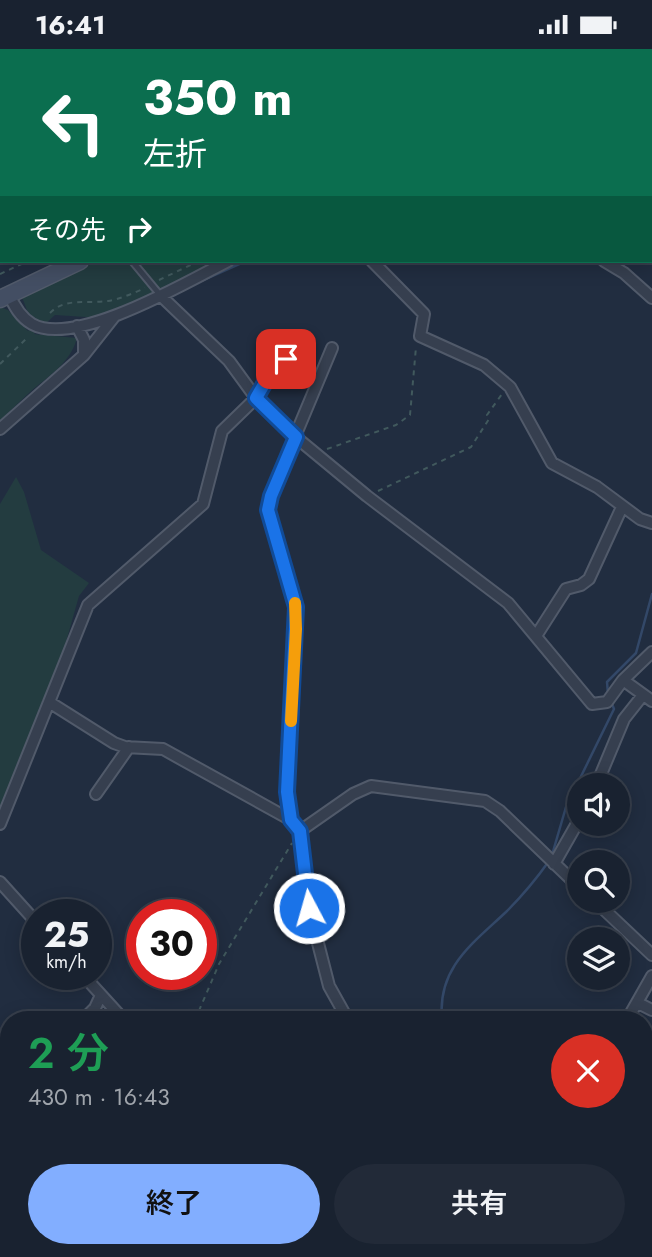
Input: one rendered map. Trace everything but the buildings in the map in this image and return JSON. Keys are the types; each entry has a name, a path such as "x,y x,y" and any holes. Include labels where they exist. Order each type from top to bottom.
{"main road":[{"path":"5,296 76,263"}],"street":[{"path":"5,296 32,324 53,328 77,326 114,317 224,263"},
{"path":"374,263 424,314 420,336 484,365 508,385 552,463 597,487 640,519 652,523"},
{"path":"607,263 624,273 652,298"},
{"path":"161,296 229,362 256,398 296,437 367,496 508,603 592,704 607,702 623,681 652,652"},
{"path":"0,429 85,355 114,317"},
{"path":"77,326 84,340 85,355"},
{"path":"0,824 88,605 202,504 206,498 222,431 256,398 270,374 302,344 303,338"},
{"path":"291,820 287,792 296,607 268,510 271,496 332,348"},
{"path":"536,636 566,589 581,585 589,579 622,507"},
{"path":"601,773 624,719 647,698 623,681"},
{"path":"49,702 114,743 129,747 163,748 291,820 300,831 309,908 329,986 343,1011"},
{"path":"96,795 129,747"},
{"path":"300,831 371,786 485,801 500,811 567,876"},
{"path":"554,864 570,836"},
{"path":"0,882 21,905"},
{"path":"607,913 652,955"},
{"path":"633,1011 652,976"},
{"path":"96,990 116,1011"},
{"path":"92,1011 101,995"},
{"path":"638,1003 652,1010"}],"lane":[{"path":"134,263 161,296"}],"path":[{"path":"0,274 24,263"},
{"path":"50,313 56,307 72,302 109,301 153,284 195,263"},
{"path":"316,454 396,425 410,415 414,354 420,336"},
{"path":"0,364 27,338"},
{"path":"367,496 471,447 489,419 487,415 508,385"},
{"path":"199,1011 219,964 300,831"}],"green space":[{"path":"94,263 214,263 101,318 55,315 34,334 77,338 74,347 57,369 0,421 0,307 8,310 28,331 38,320 28,313 22,297"},
{"path":"16,477 24,492 41,550 89,583 79,596 49,702 0,812 0,504"}],"waterway":[{"path":"201,281 242,263"},
{"path":"608,694 607,682 636,653 652,594"},
{"path":"552,855 566,807 614,709 612,704"},
{"path":"442,1011 445,986 459,958 506,912 549,861"}],"slow traffic":[{"path":"291,721 295,603"}],"route":[{"path":"286,359 270,374 256,398 296,437 271,496 268,510 296,607 287,792 291,820 300,831 309,908"}]}
